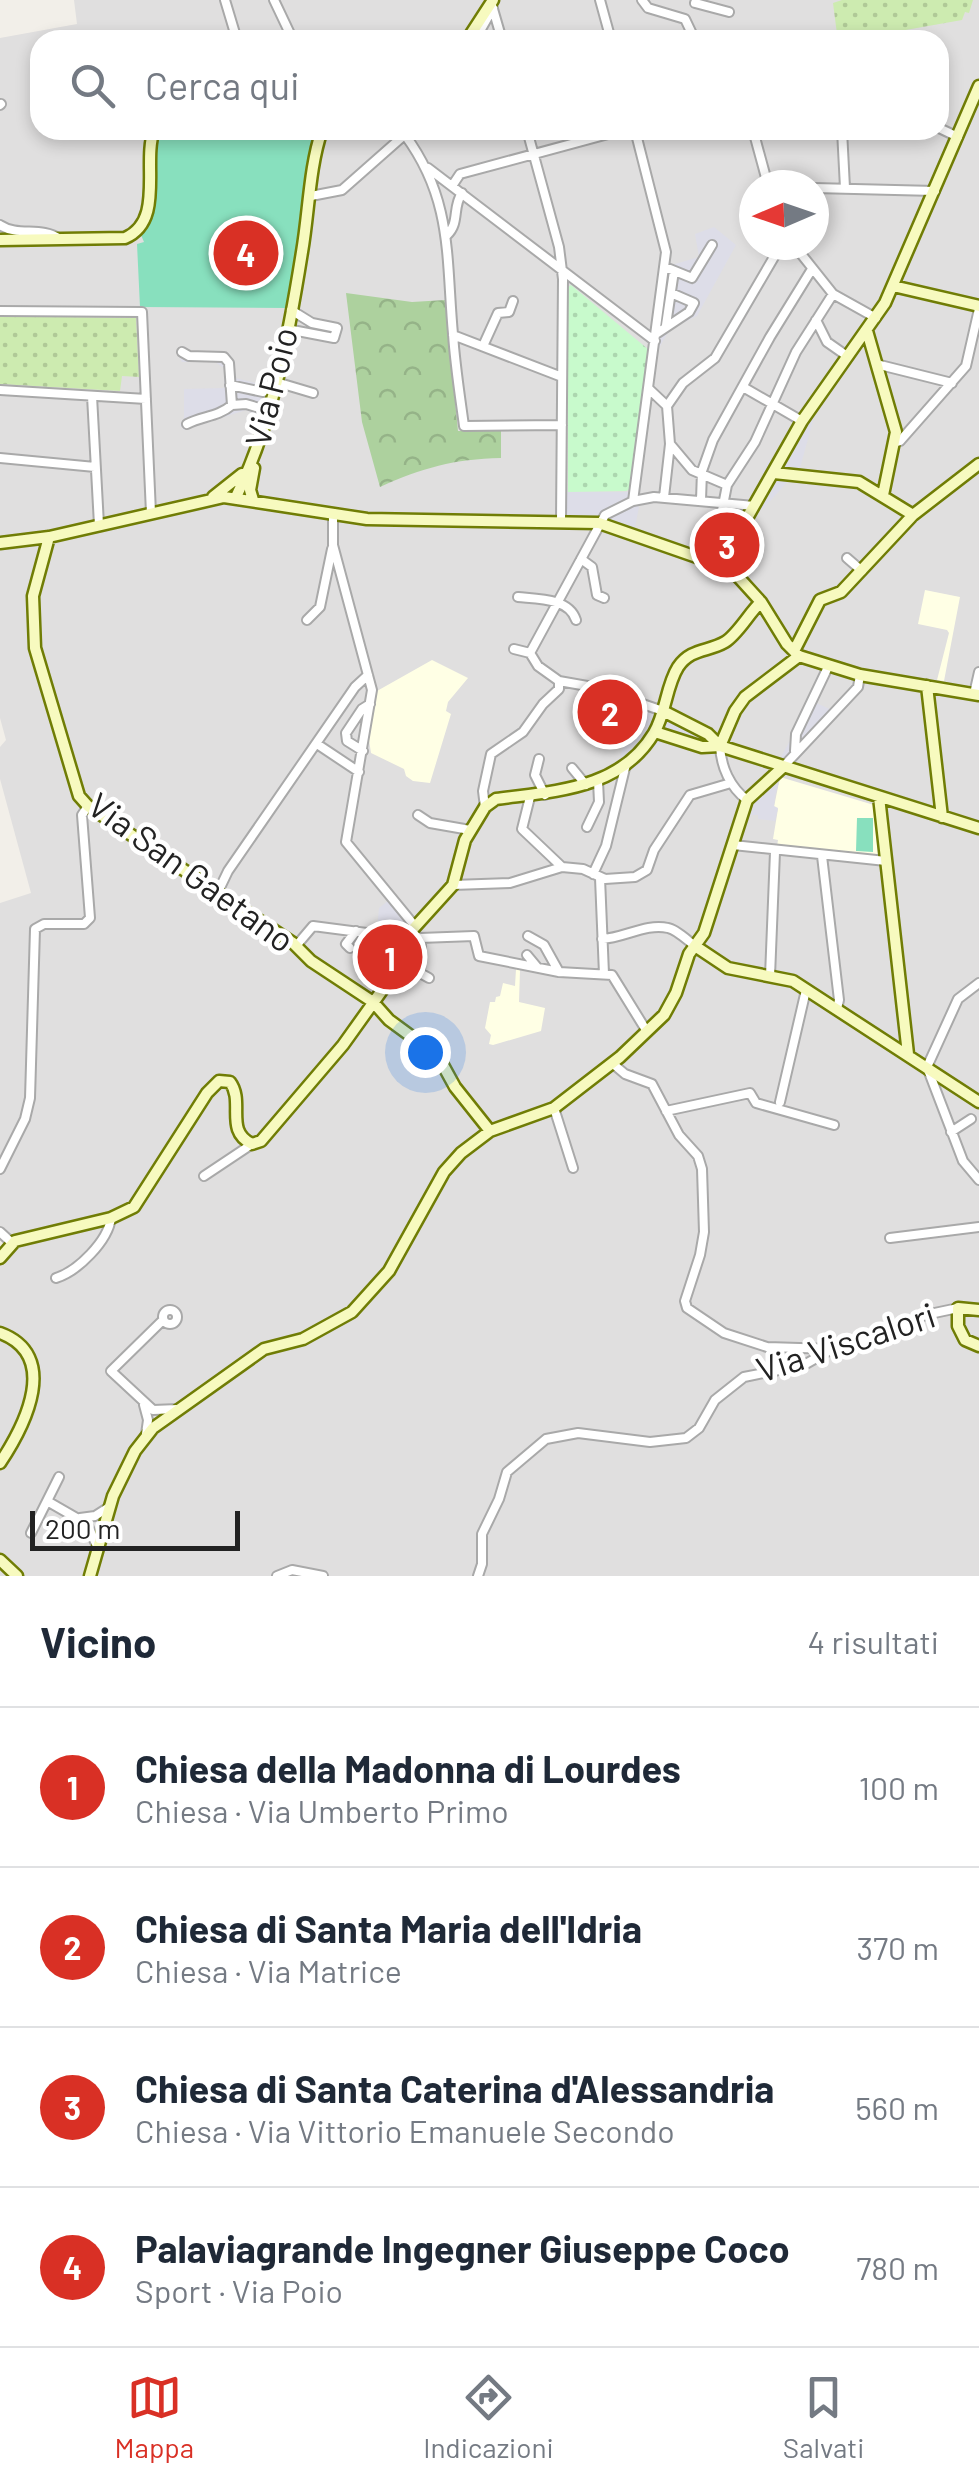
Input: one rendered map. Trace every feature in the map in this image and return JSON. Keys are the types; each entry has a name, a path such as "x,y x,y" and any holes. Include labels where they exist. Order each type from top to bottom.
{"street":[{"path":"225,0 233,30"},
{"path":"274,0 289,30"},
{"path":"600,0 608,30"},
{"path":"642,0 648,8 685,19 690,30"},
{"path":"685,19 696,2 729,12"},
{"path":"476,30 492,3"},
{"path":"492,3 499,30"},
{"path":"731,569 737,540 802,421 876,318 893,286 979,86"},
{"path":"949,133 958,137"},
{"path":"0,240 125,238 141,227 147,214 151,140"},
{"name":"Via Poio","path":"236,497 256,458 276,382 318,140"},
{"path":"311,196 342,190 399,140"},
{"path":"412,140 428,168 448,234 452,334 464,426 562,425"},
{"path":"530,140 562,271 561,521"},
{"path":"441,178 587,140"},
{"path":"638,140 670,269 666,326"},
{"path":"755,140 764,170"},
{"path":"843,140 845,188"},
{"path":"428,168 655,338"},
{"path":"452,186 460,174"},
{"path":"829,188 934,191"},
{"path":"448,234 454,226 456,204 462,194"},
{"path":"0,225 8,230 48,231 60,239"},
{"path":"670,269 692,278 712,246"},
{"path":"543,256 558,247"},
{"path":"664,497 670,444 667,406 682,383 715,358 772,260"},
{"path":"805,260 833,294 876,318"},
{"path":"633,501 655,338 670,269"},
{"path":"701,500 713,440 812,269"},
{"path":"893,286 979,308 966,366 896,442"},
{"path":"655,338 689,312 694,303 671,293"},
{"path":"720,526 726,485 755,442 796,352 833,294"},
{"path":"483,346 498,313 509,312 513,301"},
{"path":"287,328 334,338 337,328 312,323 291,310"},
{"path":"0,311 142,312 151,513"},
{"path":"816,320 826,342 847,356"},
{"path":"309,333 312,323"},
{"path":"866,331 896,442 883,495"},
{"path":"452,334 562,377"},
{"path":"182,352 189,356 224,357 229,363 232,406"},
{"path":"876,364 952,383"},
{"path":"276,382 313,393"},
{"path":"230,385 263,392"},
{"path":"743,387 802,421"},
{"path":"649,389 667,406"},
{"path":"0,390 146,399"},
{"path":"92,396 99,525"},
{"path":"187,424 232,406 246,404 269,411"},
{"path":"670,444 692,470 726,485"},
{"path":"0,458 95,466"},
{"path":"209,500 234,483 256,458"},
{"path":"253,500 250,490 256,458"},
{"path":"720,746 734,710 796,654 803,629 820,600 841,592 913,515 979,464"},
{"path":"774,473 852,480 913,515"},
{"path":"0,543 49,537 236,497 368,520 599,522 731,569 796,654 828,667 977,694 979,672"},
{"path":"530,653 605,514 633,501 664,497 754,506"},
{"path":"307,620 320,607 332,544 333,513"},
{"name":"Via San Gaetano","path":"49,537 33,596 35,648 79,796 88,806 373,1002 389,1020 438,1056 455,1086 490,1131"},
{"path":"332,544 372,690 346,842 396,904 410,931 421,938 474,936 478,956 559,972 615,977 646,1030"},
{"path":"847,558 862,571"},
{"path":"581,559 592,568 597,595 604,598"},
{"path":"518,597 557,601 572,610 576,620"},
{"path":"604,974 597,876 619,774 655,732 681,664 700,648 728,641 760,602"},
{"path":"514,649 530,653 538,666 559,681 593,687 663,709 708,734 720,746 730,783 747,800"},
{"path":"794,750 796,734 828,667"},
{"path":"144,1440 178,1409 264,1349 303,1339 352,1312 389,1271 444,1172 461,1153 490,1131 554,1108 612,1063 671,1004 747,800 858,687 860,674"},
{"path":"216,894 355,686 368,675"},
{"path":"485,808 483,791 491,754 523,732 543,704 559,690 559,681"},
{"path":"927,686 942,817"},
{"path":"363,751 347,741 346,733 362,708 370,704"},
{"path":"655,732 702,746 720,746 979,828"},
{"path":"317,744 360,772"},
{"path":"539,758 536,774 545,795"},
{"path":"572,768 592,783 599,802 587,826"},
{"path":"204,1176 261,1141 343,1046 393,974 410,931 453,885 462,846 485,808 496,798 545,795 619,774"},
{"path":"530,797 524,833 562,867 597,876 630,878 643,873 690,795 730,783"},
{"path":"879,798 908,1054"},
{"path":"0,1169 28,1110 35,930 44,924 86,924 90,918 82,815 88,806"},
{"path":"418,815 430,823 470,830"},
{"path":"733,845 886,861"},
{"path":"770,976 776,852"},
{"path":"822,856 837,1009"},
{"path":"453,885 510,883 562,867"},
{"path":"646,914 646,928"},
{"path":"296,946 316,926 381,933 410,931"},
{"path":"602,939 621,938 646,928 671,928 728,968 792,981 979,1102"},
{"path":"350,948 346,944 356,931"},
{"path":"528,936 544,946 559,972"},
{"path":"421,938 420,973 429,978"},
{"path":"526,955 537,967"},
{"path":"979,983 958,999 926,1067 964,1162 979,1180"},
{"path":"780,1102 806,990"},
{"path":"612,1063 625,1074 652,1084 678,1135 698,1156 704,1232 686,1301 690,1312 708,1324 767,1347 832,1348"},
{"path":"0,1258 12,1243 111,1218 134,1207 219,1081 227,1080 236,1090 236,1126 244,1141 252,1144"},
{"path":"666,1111 750,1093 756,1102 834,1125"},
{"path":"554,1108 574,1168"},
{"path":"952,1132 972,1119"},
{"path":"56,1278 76,1268 108,1229 111,1218"},
{"path":"890,1238 979,1226"},
{"path":"0,1232 12,1243"},
{"path":"958,1308 961,1334 970,1344 979,1346"},
{"name":"Via Viscalori","path":"478,1576 482,1534 507,1472 546,1438 578,1433 650,1442 686,1438 699,1428 715,1400 736,1381 804,1365 832,1348 882,1338 925,1315 958,1308 979,1310"},
{"path":"163,1320 111,1371 144,1404 158,1411 178,1409"},
{"path":"0,1333 24,1345 34,1369 31,1398 0,1463"},
{"path":"90,1576 108,1506 144,1440 148,1420 144,1404"},
{"path":"31,1533 58,1478"},
{"path":"47,1501 92,1529 98,1550"},
{"path":"80,1518 95,1516 108,1506"},
{"path":"277,1576 292,1570 323,1576"}],"shaded area":[{"path":"74,0 979,0 979,1576 0,1576 0,1248 4,1243 0,1239 0,903 31,893 0,779 0,747 6,740 0,718 0,38 30,33 30,140 949,140 949,30 44,30 77,24"},
{"path":"714,227 736,245 697,316 670,329 659,348 654,347 665,267 699,257 695,234"},
{"path":"183,346 193,352 230,354 235,378 275,388 266,419 246,410 184,430 180,425 184,418 184,389 224,388 224,368 215,362 182,362 176,351"},
{"path":"810,408 816,410 798,475 762,510 748,505 770,459 774,460"},
{"path":"561,492 635,492 633,501 639,507 634,532 561,521"},
{"path":"925,590 960,597 944,681 937,680 949,633 918,624"},
{"path":"432,660 468,678 448,702 446,711 451,714 430,783 413,781 404,769 371,753 369,740 377,691"},
{"path":"636,697 724,736 721,758 666,739 642,757 634,770 627,768 624,779 614,775 636,709"},
{"path":"812,701 834,711 792,771 783,769 775,796 775,821 743,815 747,800 739,794 776,766"},
{"path":"780,777 874,805 878,856 777,846 778,840 773,839 778,809 774,807"},
{"path":"389,900 416,917 419,925 419,941 404,941 401,951 386,946 388,940 377,930 379,908"},
{"path":"516,969 520,970 519,1002 545,1008 541,1031 489,1044 491,1035 485,1028 490,1002 500,996 503,983 515,986"}],"green space":[{"path":"973,0 962,20 906,30 836,30 833,3"},
{"path":"155,140 312,140 287,308 140,307 137,244 144,242 141,235 152,210"},
{"path":"571,285 649,350 630,489 626,491 568,492"},
{"path":"346,293 412,302 445,300 458,431 501,431 501,458 439,466 380,487 362,422"},
{"path":"0,316 136,318 139,377 122,376 120,391 0,384"},
{"path":"857,818 873,818 873,852 856,851"}],"place":[{"name":"Palaviagrande Ingegner Giuseppe Coco","path":"246,253"},
{"name":"Chiesa di Santa Caterina d'Alessandria","path":"727,545"},
{"name":"Chiesa di Santa Maria dell'Idria","path":"610,712"},
{"name":"Chiesa della Madonna di Lourdes","path":"390,957"}]}
